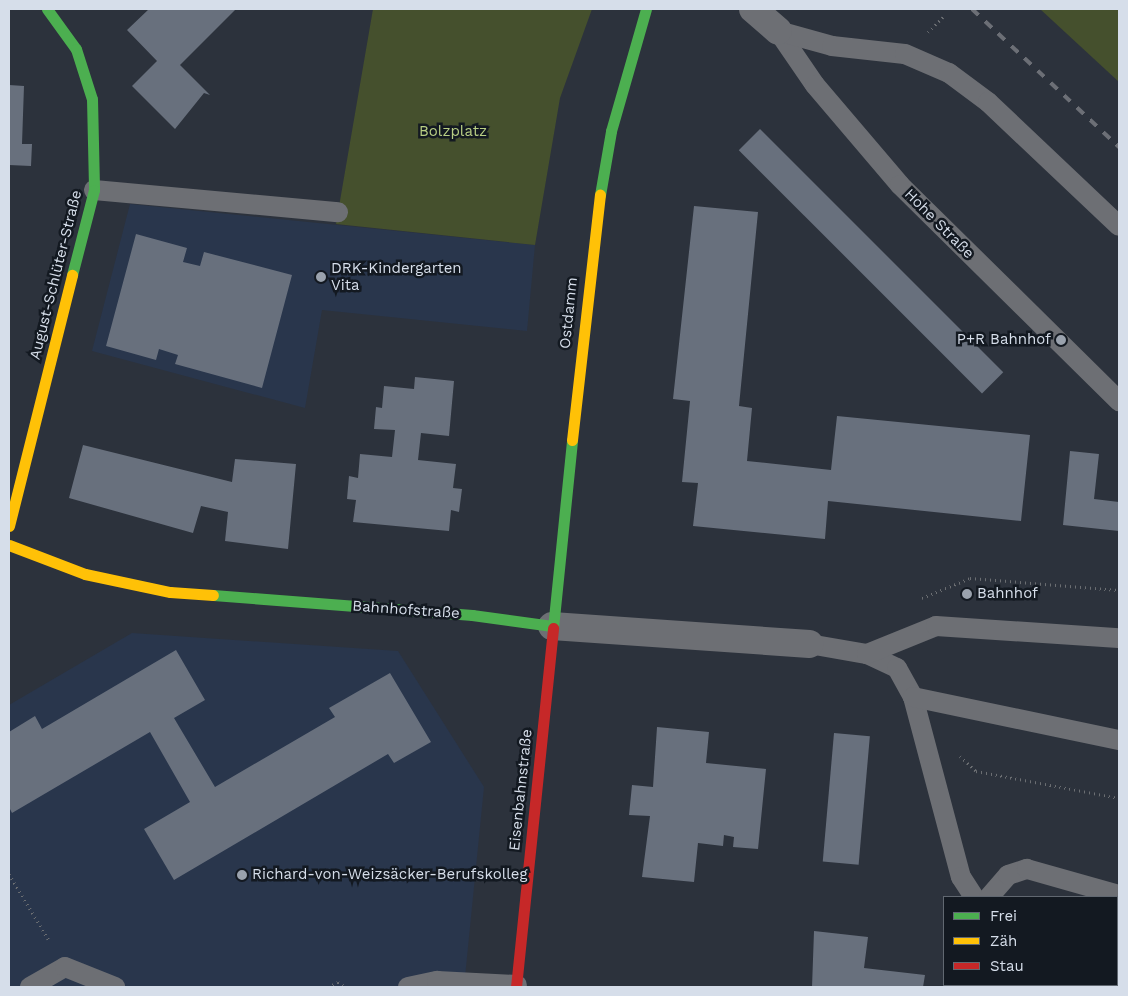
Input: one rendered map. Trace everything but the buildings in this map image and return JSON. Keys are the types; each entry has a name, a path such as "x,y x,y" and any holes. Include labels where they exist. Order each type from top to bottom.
{"street":[{"name":"August-Schlüter-Straße","path":"9,526 94,190 92,99 76,49 47,9"},
{"name":"Ostdamm","path":"552,626 592,241 611,131 646,9"},
{"name":"Hohe Straße","path":"754,9 778,31"},
{"name":"Bahnhofstraße","path":"9,545 85,574 170,592 472,615 552,626 809,644"},
{"name":"Eisenbahnstraße","path":"516,986 552,626"}],"lane":[{"name":"Hohe Straße","path":"778,31 832,46 905,54 949,73 988,102 1119,226"},
{"name":"Hohe Straße","path":"778,31 815,85 900,185 1119,401"},
{"path":"94,190 338,212"},
{"path":"867,654 936,626 1119,638"},
{"path":"809,644 867,654 897,668 913,697 961,877 973,896"},
{"path":"913,697 1119,740"},
{"path":"990,896 1008,875 1027,870 1119,895"},
{"path":"30,987 65,967 115,987"},
{"path":"408,987 437,981 516,986"}],"path":[{"path":"956,752 976,771 1119,798"},
{"path":"9,874 65,967"},
{"path":"328,987 338,982 346,987"}],"shaded area":[{"name":"DRK-Kindergarten Vita","path":"130,204 535,245 527,331 322,310 305,408 92,351"},
{"name":"Richard-von-Weizsäcker-Berufskolleg","path":"132,633 398,651 484,787 464,987 9,987 9,705"}],"green space":[{"name":"Bolzplatz","path":"373,9 592,9 560,98 535,245 336,224"},
{"path":"1040,9 1119,9 1119,82"}],"railway":[{"path":"972,9 1119,147"}],"traffic: fast":[{"path":"47,9 76,49 92,99 94,190 72,275"},
{"path":"600,195 611,131 646,9"},
{"path":"553,628 572,440"},
{"path":"213,595 472,615 552,626"}],"traffic: slow":[{"path":"572,440 600,195"},
{"path":"9,526 72,275"},
{"path":"9,545 85,574 170,592 213,595"}],"traffic: jam":[{"path":"516,987 553,628"}],"place":[{"name":"DRK-Kindergarten Vita","path":"321,277"},
{"name":"P+R Bahnhof","path":"1061,340"},
{"name":"Bahnhof","path":"967,594"},
{"name":"Richard-von-Weizsäcker-Berufskolleg","path":"242,875"}]}
